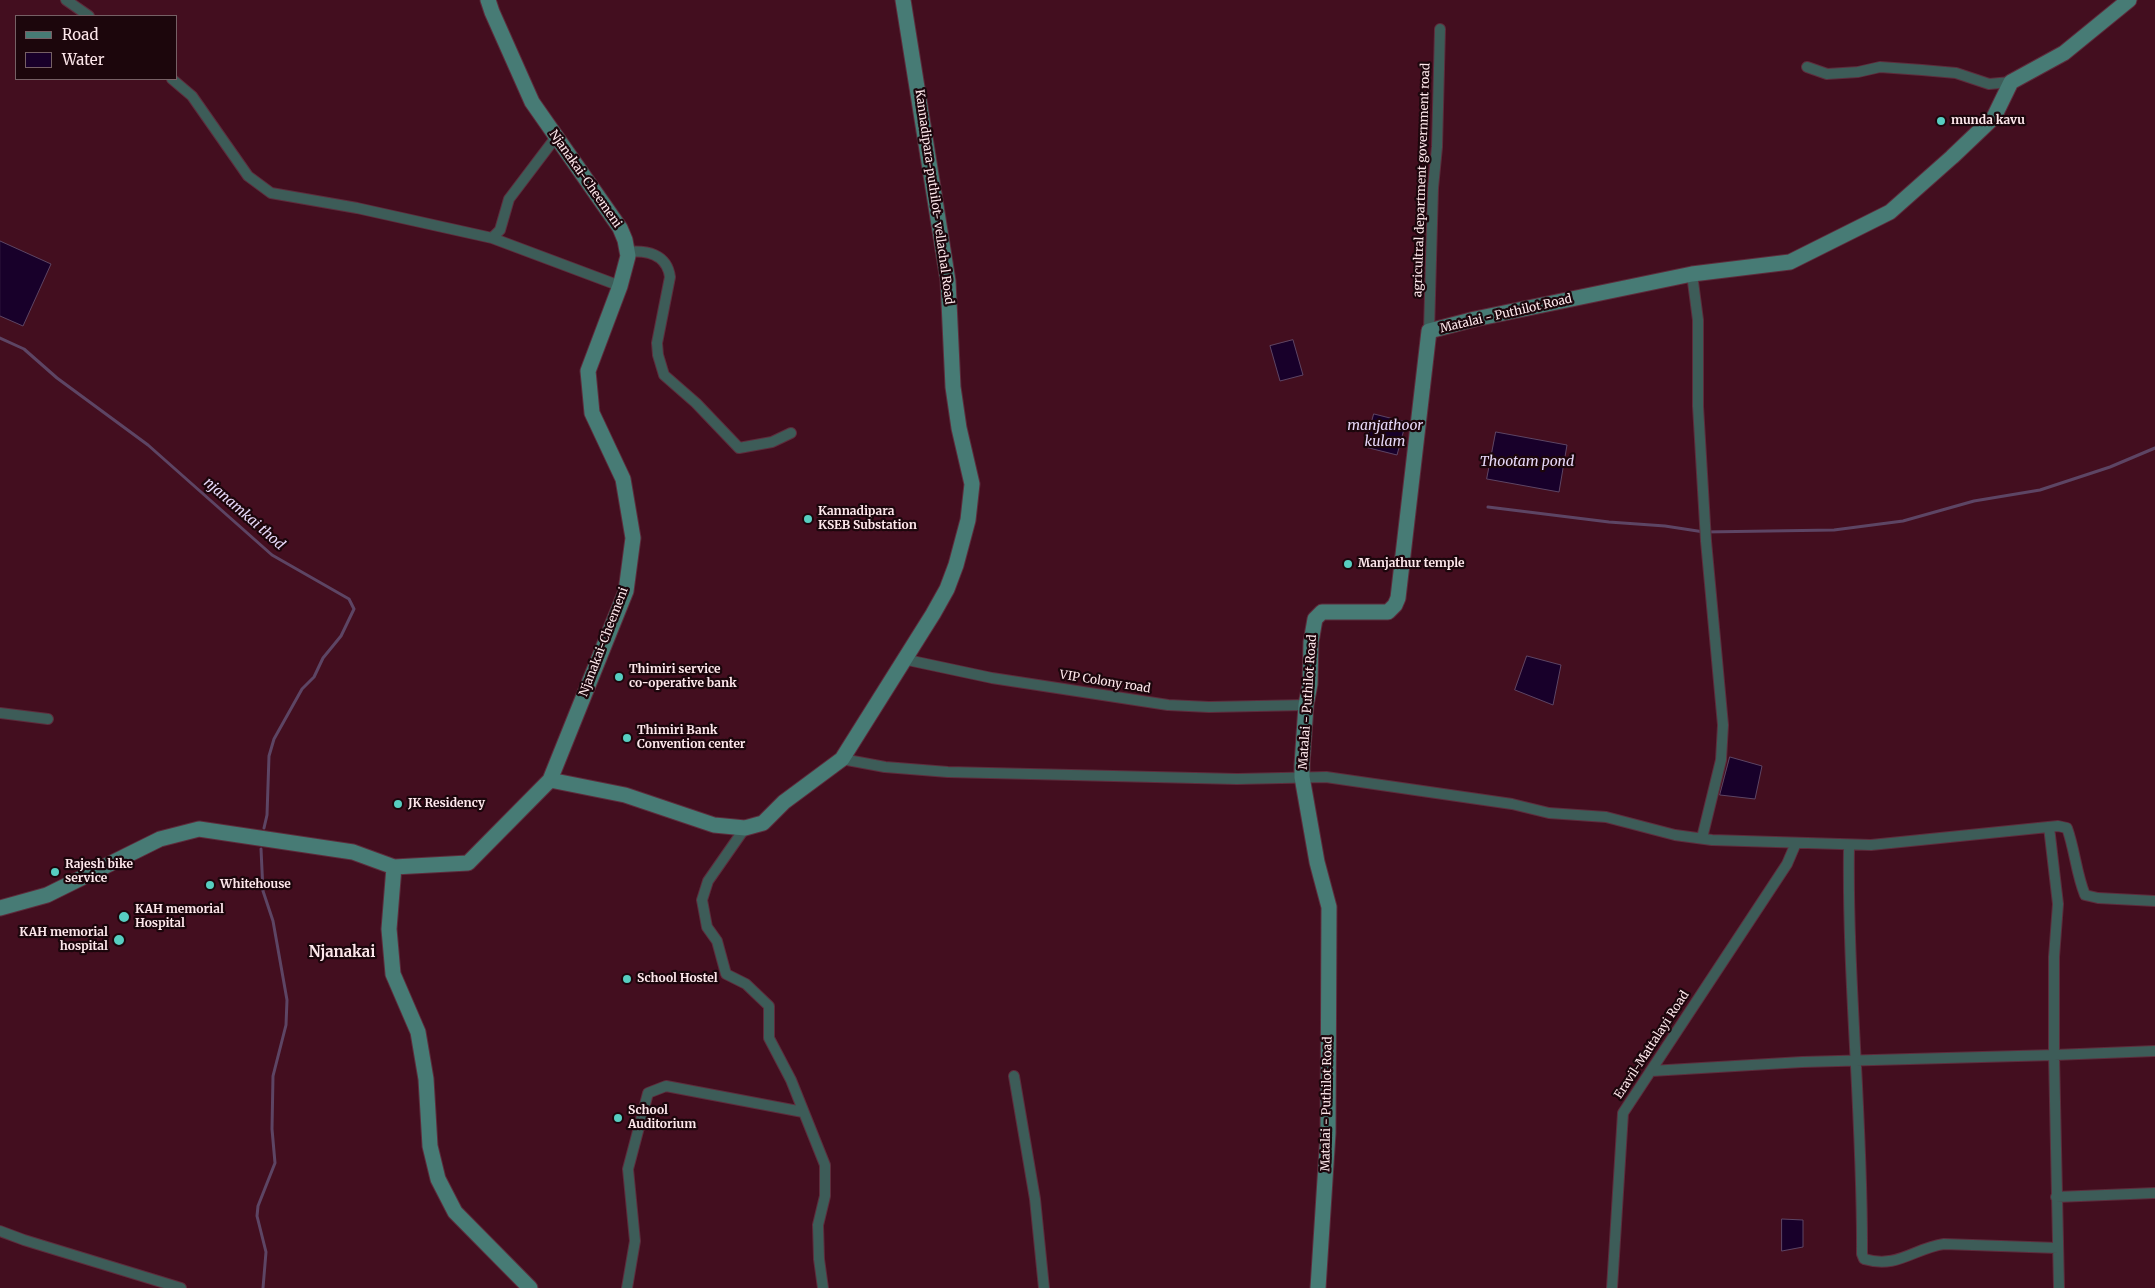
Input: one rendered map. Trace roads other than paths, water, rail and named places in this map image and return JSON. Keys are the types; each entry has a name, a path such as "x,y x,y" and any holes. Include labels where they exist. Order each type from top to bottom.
{"street":[{"path":"66,0 88,15"},
{"name":"Njanakai-Cheemeni","path":"394,867 468,863 550,780 626,591 633,538 623,479 592,413 588,371 620,286 628,256 627,252 620,228 532,102 488,0"},
{"name":"Kannadipara-puthilot- vellachal Road","path":"550,780 625,795 714,825 745,828 763,823 784,802 842,759 933,614 950,581 968,520 972,484 953,387 948,282 903,0"},
{"path":"1807,67 1827,74 1858,72 1880,66 1956,73 1989,84 2011,82 2064,53 2129,0"},
{"name":"agricultral department government road","path":"1429,332 1440,29"},
{"path":"173,80 192,96 248,176 271,193 357,208 492,238 620,286"},
{"name":"Matalai - Puthilot Road","path":"1318,1288 1328,1133 1329,907 1318,862 1302,777 1306,705 1310,684 1311,642 1315,619 1322,612 1374,614 1388,612 1395,605 1398,598 1429,332 1475,319 1692,274 1790,262 1890,212 1994,117 2011,82"},
{"path":"492,238 500,230 509,199 556,138"},
{"path":"627,252 643,250 661,259 669,268 670,277 657,343 658,355 664,376 696,403 739,448 772,442 791,432"},
{"path":"1692,274 1698,320 1698,406 1705,523 1723,725 1722,760 1702,838"},
{"name":"VIP Colony road","path":"903,659 992,678 1168,705 1209,707 1306,705"},
{"path":"0,713 48,719"},
{"path":"842,759 885,767 948,772 1237,780 1302,777 1334,778 1512,804 1549,813 1606,817 1675,835 1702,838 1871,845 2058,826 2067,828 2074,848 2078,877 2085,895 2098,898 2155,901"},
{"path":"2049,827 2058,904 2054,957 2054,1055 2059,1288"},
{"path":"745,828 708,881 702,900 707,927 717,941 726,974 746,984 769,1006 769,1038 791,1080 825,1165 825,1196 818,1225 819,1258 823,1288"},
{"path":"0,908 47,895 160,839 198,829 353,852 394,867 388,929 393,974 418,1032 426,1079 430,1146 438,1180 455,1212 530,1288"},
{"name":"Eravil-Mattalayi Road","path":"1612,1288 1623,1113 1787,864 1796,843"},
{"path":"1849,845 1852,995 1862,1190 1862,1254 1864,1259 1872,1261 1900,1260 1931,1246 1944,1244 2058,1248"},
{"path":"1651,1070 2155,1051"},
{"path":"1014,1076 1035,1199 1044,1288"},
{"path":"627,1288 635,1241 628,1168 648,1093 666,1086 803,1112"},
{"path":"2056,1197 2155,1193"},
{"path":"0,1230 24,1240 181,1288"}],"water":[{"path":"0,241 51,264 23,326 0,316"},
{"path":"1293,340 1303,375 1280,381 1270,346"},
{"name":"manjathoor kulam","path":"1374,414 1406,422 1397,455 1365,447"},
{"name":"Thootam pond","path":"1496,432 1567,445 1559,492 1487,479"},
{"path":"1527,656 1561,665 1553,705 1515,690"},
{"path":"1730,757 1762,766 1755,799 1720,795"},
{"path":"1782,1219 1803,1220 1803,1247 1782,1251"}],"waterway":[{"name":"njanamkai thod","path":"0,338 24,349 57,378 148,445 272,555 349,599 354,609 341,636 323,658 314,677 302,689 274,739 269,756 267,815 264,828"},
{"path":"1488,507 1704,532 1834,530 1903,521 1974,501 2040,490 2110,467 2155,448"},
{"name":"njanamkai thod","path":"261,849 263,891 273,921 287,1000 286,1025 273,1076 272,1129 275,1163 258,1206 257,1216 266,1252 263,1288"}],"place":[{"name":"munda kavu","path":"1941,121"},
{"name":"Kannadipara KSEB Substation","path":"808,519"},
{"name":"Manjathur temple","path":"1348,564"},
{"name":"Thimiri service co-operative bank","path":"619,677"},
{"name":"Thimiri Bank Convention center","path":"627,738"},
{"name":"JK Residency","path":"398,804"},
{"name":"Rajesh bike service","path":"55,872"},
{"name":"Whitehouse","path":"210,885"},
{"name":"KAH memorial Hospital","path":"124,917"},
{"name":"KAH memorial hospital","path":"119,940"},
{"name":"School Hostel","path":"627,979"},
{"name":"School Auditorium","path":"618,1118"}],"district":[{"name":"Njanakai","path":"342,953"}]}
